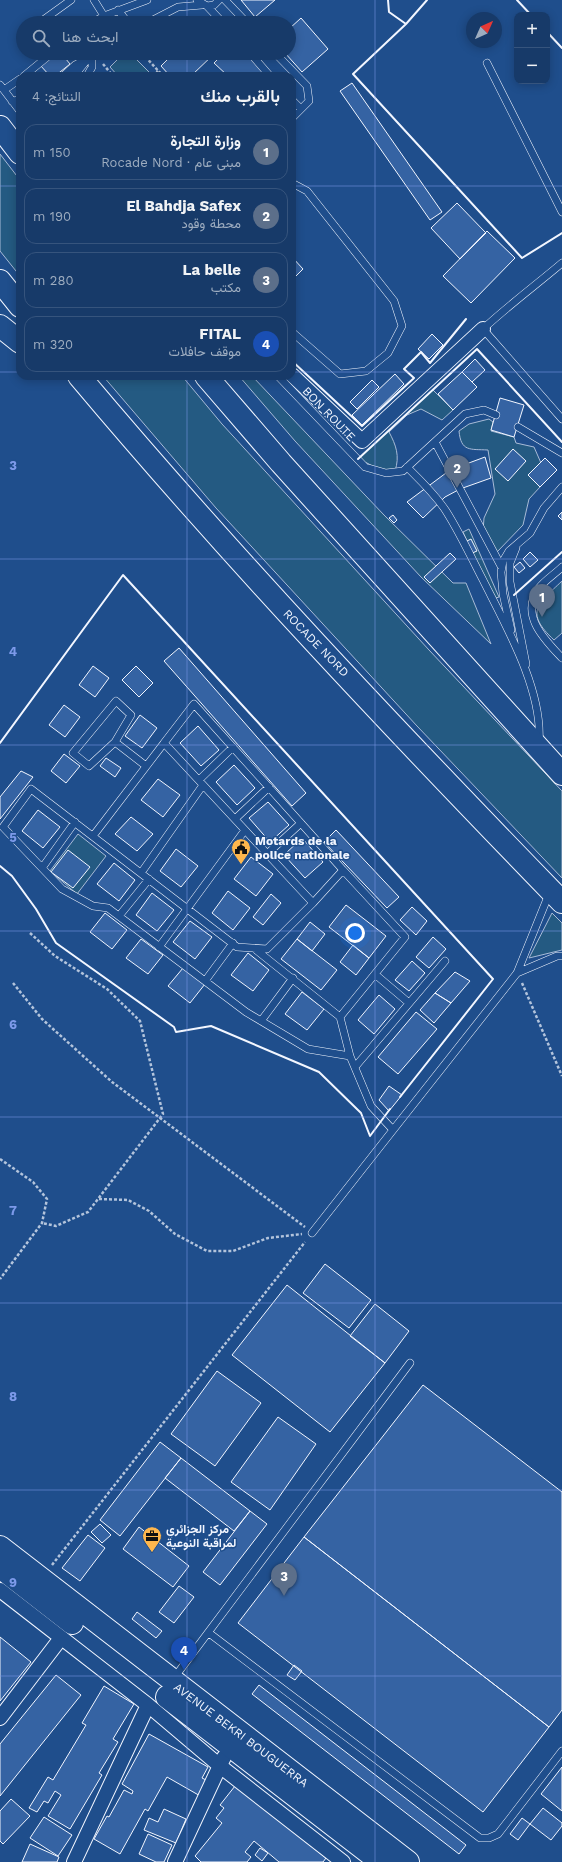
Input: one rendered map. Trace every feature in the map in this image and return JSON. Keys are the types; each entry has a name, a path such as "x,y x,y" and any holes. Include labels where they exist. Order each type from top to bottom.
{"highway":[{"path":"0,127 16,148"},
{"path":"0,281 16,301"},
{"path":"0,326 16,339"},
{"name":"ROCADE NORD","path":"82,380 136,444 263,587 556,896"},
{"path":"209,380 286,469 548,752 562,774"},
{"name":"AVENUE BEKRI BOUGUERRA","path":"0,1547 172,1682 408,1862"},
{"name":"AVENUE BEKRI BOUGUERRA","path":"0,1567 381,1862"}],"street":[{"path":"296,379 362,441 484,329"},
{"path":"0,1590 148,1705 220,1766 343,1862"},
{"path":"0,1718 62,1638"},
{"path":"74,1862 148,1705"},
{"path":"175,1862 229,1745"}],"lane":[{"path":"49,16 71,0"},
{"path":"94,0 104,16 148,0"},
{"path":"161,16 178,7 202,4 214,5 218,0"},
{"path":"225,0 240,16"},
{"path":"202,4 215,16"},
{"path":"118,10 123,16"},
{"path":"29,72 43,60"},
{"path":"67,72 75,65 84,60"},
{"path":"78,72 88,60"},
{"path":"89,72 92,67 92,60"},
{"path":"256,60 267,72"},
{"path":"281,60 290,72"},
{"path":"487,63 562,212"},
{"path":"296,79 309,91 309,101 296,114"},
{"path":"16,81 2,88 16,106"},
{"path":"12,101 16,100"},
{"path":"296,104 301,109"},
{"path":"296,185 307,191 394,301 402,326 388,353 366,371 340,374 296,336"},
{"path":"562,263 529,292 507,307 484,329 562,419"},
{"name":"BON ROUTE","path":"282,380 365,467 392,474 408,468"},
{"path":"496,415 484,410 465,414 408,468 424,483 446,511 513,640 531,688"},
{"path":"518,427 562,453"},
{"path":"435,442 501,566 503,594 513,640"},
{"path":"501,566 505,556 530,533 544,508 562,487"},
{"path":"522,540 513,554 509,572 531,688 548,752"},
{"path":"562,567 539,588 532,602 534,622 539,632 562,658"},
{"path":"116,701 131,714 115,742 90,766 73,753 116,701"},
{"path":"93,836 194,704 405,938 340,1017"},
{"path":"115,742 146,766"},
{"path":"164,744 313,903"},
{"path":"141,873 201,783 233,747"},
{"path":"234,819 269,788"},
{"path":"343,870 313,903 267,949 237,947 31,789 3,827 62,889 93,906 108,908 261,1021 308,1050 350,1056"},
{"path":"42,868 75,822"},
{"path":"267,854 301,823"},
{"path":"159,946 245,830"},
{"path":"119,916 148,879"},
{"path":"312,1233 517,973 556,896"},
{"path":"206,981 233,943"},
{"path":"255,948 340,1017 350,1056 370,1106 393,1130"},
{"path":"517,973 556,956 562,956"},
{"path":"355,1067 445,961"},
{"path":"376,975 409,1003"},
{"path":"261,1021 293,978"},
{"path":"172,1682 410,1363"},
{"path":"208,1632 480,1838 489,1838 498,1834 562,1751"}],"path":[{"path":"148,60 158,71"},
{"path":"30,933 55,956 107,989 140,1022 163,1114 88,1212 56,1226 42,1222"},
{"path":"517,973 562,1076"},
{"path":"13,983 42,1019 112,1082 312,1233"},
{"path":"0,1159 33,1182 47,1199 42,1222 0,1279"},
{"path":"98,1199 128,1200 149,1211 175,1234 207,1251 233,1251 268,1238 312,1233"},
{"path":"41,1579 312,1233"}],"shaded area":[{"path":"117,60 137,60 149,72 114,72 110,67"},
{"path":"0,154 16,175 16,271 0,251"},
{"path":"106,380 185,380 222,424 429,650 562,791 562,878 417,726 216,508"},
{"path":"242,380 256,380 384,515 453,583 466,583 491,644 421,577 295,441"},
{"path":"433,390 453,410 442,420 421,409 407,415 389,432 394,441 397,455 395,471 379,472 369,464 358,459"},
{"path":"489,419 493,422 491,431 514,437 516,443 534,447 541,463 528,475 540,487 529,499 523,525 497,552 483,531 484,518 495,494 488,450 471,449 464,446 460,438 459,431 469,424"},
{"path":"469,529 499,597 493,599 463,532"},
{"path":"562,581 562,633 554,640 539,622 537,615 541,602"},
{"path":"78,834 106,856 77,894 50,871"},
{"path":"552,913 562,923 562,950 529,958"}],"building":[{"path":"241,0 275,0 256,16 254,16"},
{"path":"301,18 328,49 302,72 291,60 296,60 296,23"},
{"path":"45,60 67,60 70,64 60,72 46,72 40,65"},
{"path":"167,60 208,60 195,72 166,72 161,66"},
{"path":"217,60 253,60 264,72 224,72 214,63"},
{"path":"352,83 442,212 430,220 340,91"},
{"path":"457,203 486,233 460,259 431,228"},
{"path":"487,231 515,258 471,303 443,276"},
{"path":"296,261 303,269 296,276"},
{"path":"432,334 443,345 429,359 418,349"},
{"path":"475,359 485,370 472,382 462,372"},
{"path":"462,372 477,387 453,410 438,394"},
{"path":"395,374 404,384 362,425 352,415"},
{"path":"372,380 379,387 357,409 350,402"},
{"path":"500,398 524,405 514,437 491,430"},
{"path":"513,449 526,461 508,481 495,469"},
{"path":"485,457 491,478 460,489 445,497 423,518 407,502 450,470"},
{"path":"545,458 557,470 540,487 528,475"},
{"path":"562,512 562,520 558,516"},
{"path":"393,515 397,520 394,523 389,518"},
{"path":"471,539 477,551 470,554 465,542"},
{"path":"530,552 538,560 530,567 523,559"},
{"path":"450,553 456,559 430,583 424,577"},
{"path":"520,562 525,568 519,573 514,567"},
{"path":"179,648 306,793 292,806 164,661"},
{"path":"93,666 109,678 95,697 79,685"},
{"path":"136,666 153,683 139,697 122,680"},
{"path":"64,705 80,717 65,737 49,725"},
{"path":"140,715 157,728 142,748 125,736"},
{"path":"198,726 219,750 201,766 180,743"},
{"path":"64,754 80,766 66,783 51,771"},
{"path":"106,758 121,768 115,777 100,766"},
{"path":"234,765 255,788 237,805 216,782"},
{"path":"21,771 33,777 0,819 0,797"},
{"path":"158,779 180,795 163,817 141,800"},
{"path":"268,802 289,825 270,842 249,818"},
{"path":"38,810 60,827 43,848 22,831"},
{"path":"131,817 153,834 137,851 115,834"},
{"path":"336,830 399,897 387,908 324,842"},
{"path":"302,838 323,862 305,878 284,855"},
{"path":"176,849 198,866 181,887 160,871"},
{"path":"68,850 90,867 73,888 51,872"},
{"path":"251,857 273,874 256,896 234,879"},
{"path":"114,863 135,880 119,901 97,884"},
{"path":"228,891 250,908 233,930 212,913"},
{"path":"152,893 174,910 157,931 136,915"},
{"path":"271,894 281,903 263,925 253,917"},
{"path":"346,905 386,936 369,958 329,927"},
{"path":"412,907 427,921 416,935 400,920"},
{"path":"105,913 127,930 112,949 90,932"},
{"path":"190,921 212,937 195,959 173,942"},
{"path":"310,922 325,934 312,951 297,939"},
{"path":"433,937 446,949 429,968 416,957"},
{"path":"141,939 163,955 148,974 126,958"},
{"path":"297,939 337,970 321,990 281,959"},
{"path":"353,945 369,958 356,975 340,962"},
{"path":"248,953 269,970 253,991 231,975"},
{"path":"412,961 425,973 409,991 395,980"},
{"path":"183,968 205,984 190,1003 168,986"},
{"path":"455,972 470,981 451,1003 435,993"},
{"path":"302,992 324,1009 307,1030 285,1014"},
{"path":"435,993 451,1003 434,1023 420,1010"},
{"path":"379,995 395,1009 374,1034 358,1020"},
{"path":"416,1012 437,1029 398,1074 378,1057"},
{"path":"389,1086 402,1095 389,1111 379,1100"},
{"path":"325,1264 371,1300 349,1328 303,1293"},
{"path":"287,1285 385,1363 330,1432 232,1355"},
{"path":"375,1304 409,1331 385,1363 350,1336"},
{"path":"217,1371 261,1403 215,1466 171,1434"},
{"path":"423,1385 562,1492 562,1710 549,1727 304,1537"},
{"path":"278,1417 316,1444 270,1510 231,1482"},
{"path":"160,1442 181,1458 120,1536 100,1520"},
{"path":"181,1458 250,1511 234,1531 165,1478"},
{"path":"250,1511 267,1524 220,1585 203,1572"},
{"path":"100,1524 111,1535 102,1543 91,1532"},
{"path":"139,1527 189,1566 173,1587 123,1549"},
{"path":"88,1535 105,1548 80,1581 62,1568"},
{"path":"304,1537 549,1727 483,1812 238,1623"},
{"path":"179,1586 194,1597 174,1623 159,1612"},
{"path":"137,1612 162,1631 156,1638 132,1619"},
{"path":"0,1637 31,1662 0,1701"},
{"path":"294,1665 302,1671 295,1680 287,1675"},
{"path":"56,1675 81,1695 0,1796 0,1744"},
{"path":"259,1685 466,1845 459,1854 252,1694"},
{"path":"104,1686 134,1704 113,1739 118,1742 99,1773 102,1775 70,1829 48,1816 61,1795 55,1791 48,1803 44,1801 37,1812 29,1808 48,1777 53,1780 86,1725 82,1723"},
{"path":"149,1734 208,1767 202,1778 210,1782 202,1797 167,1777 148,1811 145,1809 120,1854 94,1839 107,1816 109,1817 124,1790 132,1794 133,1791 122,1784"},
{"path":"562,1767 562,1811 541,1794"},
{"path":"235,1786 326,1858 323,1862 279,1862 254,1841 245,1852 251,1857 247,1862 201,1862 195,1856 222,1823 216,1818 224,1808 220,1805"},
{"path":"11,1799 30,1816 3,1844 0,1841 0,1811"},
{"path":"543,1808 562,1823 562,1826 551,1840 530,1824"},
{"path":"164,1809 186,1819 176,1843 144,1830 149,1818 158,1822"},
{"path":"44,1817 72,1835 58,1856 30,1838"},
{"path":"522,1818 530,1824 518,1840 510,1834"},
{"path":"148,1834 172,1845 164,1862 156,1862 139,1854"},
{"path":"30,1844 59,1857 57,1862 22,1862"},
{"path":"260,1848 268,1853 262,1861 255,1855"}],"wall":[{"path":"388,0 389,12 406,24 427,0"},
{"path":"517,0 528,12"},
{"path":"406,24 353,74 522,258 562,233"},
{"path":"550,35 562,48"},
{"path":"296,365 362,426 414,378 404,369 421,352 430,363 466,319"},
{"path":"358,459 477,349 562,442"},
{"path":"514,595 562,552"},
{"path":"0,743 123,575 493,979 400,1097"},
{"path":"0,866 12,876 36,909 56,943 174,1027 176,1032 211,1026 319,1072 361,1113 370,1136 390,1109"}],"place":[{"name":"El Bahdja Safex","path":"457,488"},
{"name":"وزارة التجارة","path":"542,617"},
{"name":"Motards de la police nationale","path":"241,865"},
{"name":"مركز الجزائري لمراقبة النوعية","path":"152,1553"},
{"name":"La belle","path":"284,1596"},
{"name":"FITAL","path":"184,1670"}]}
